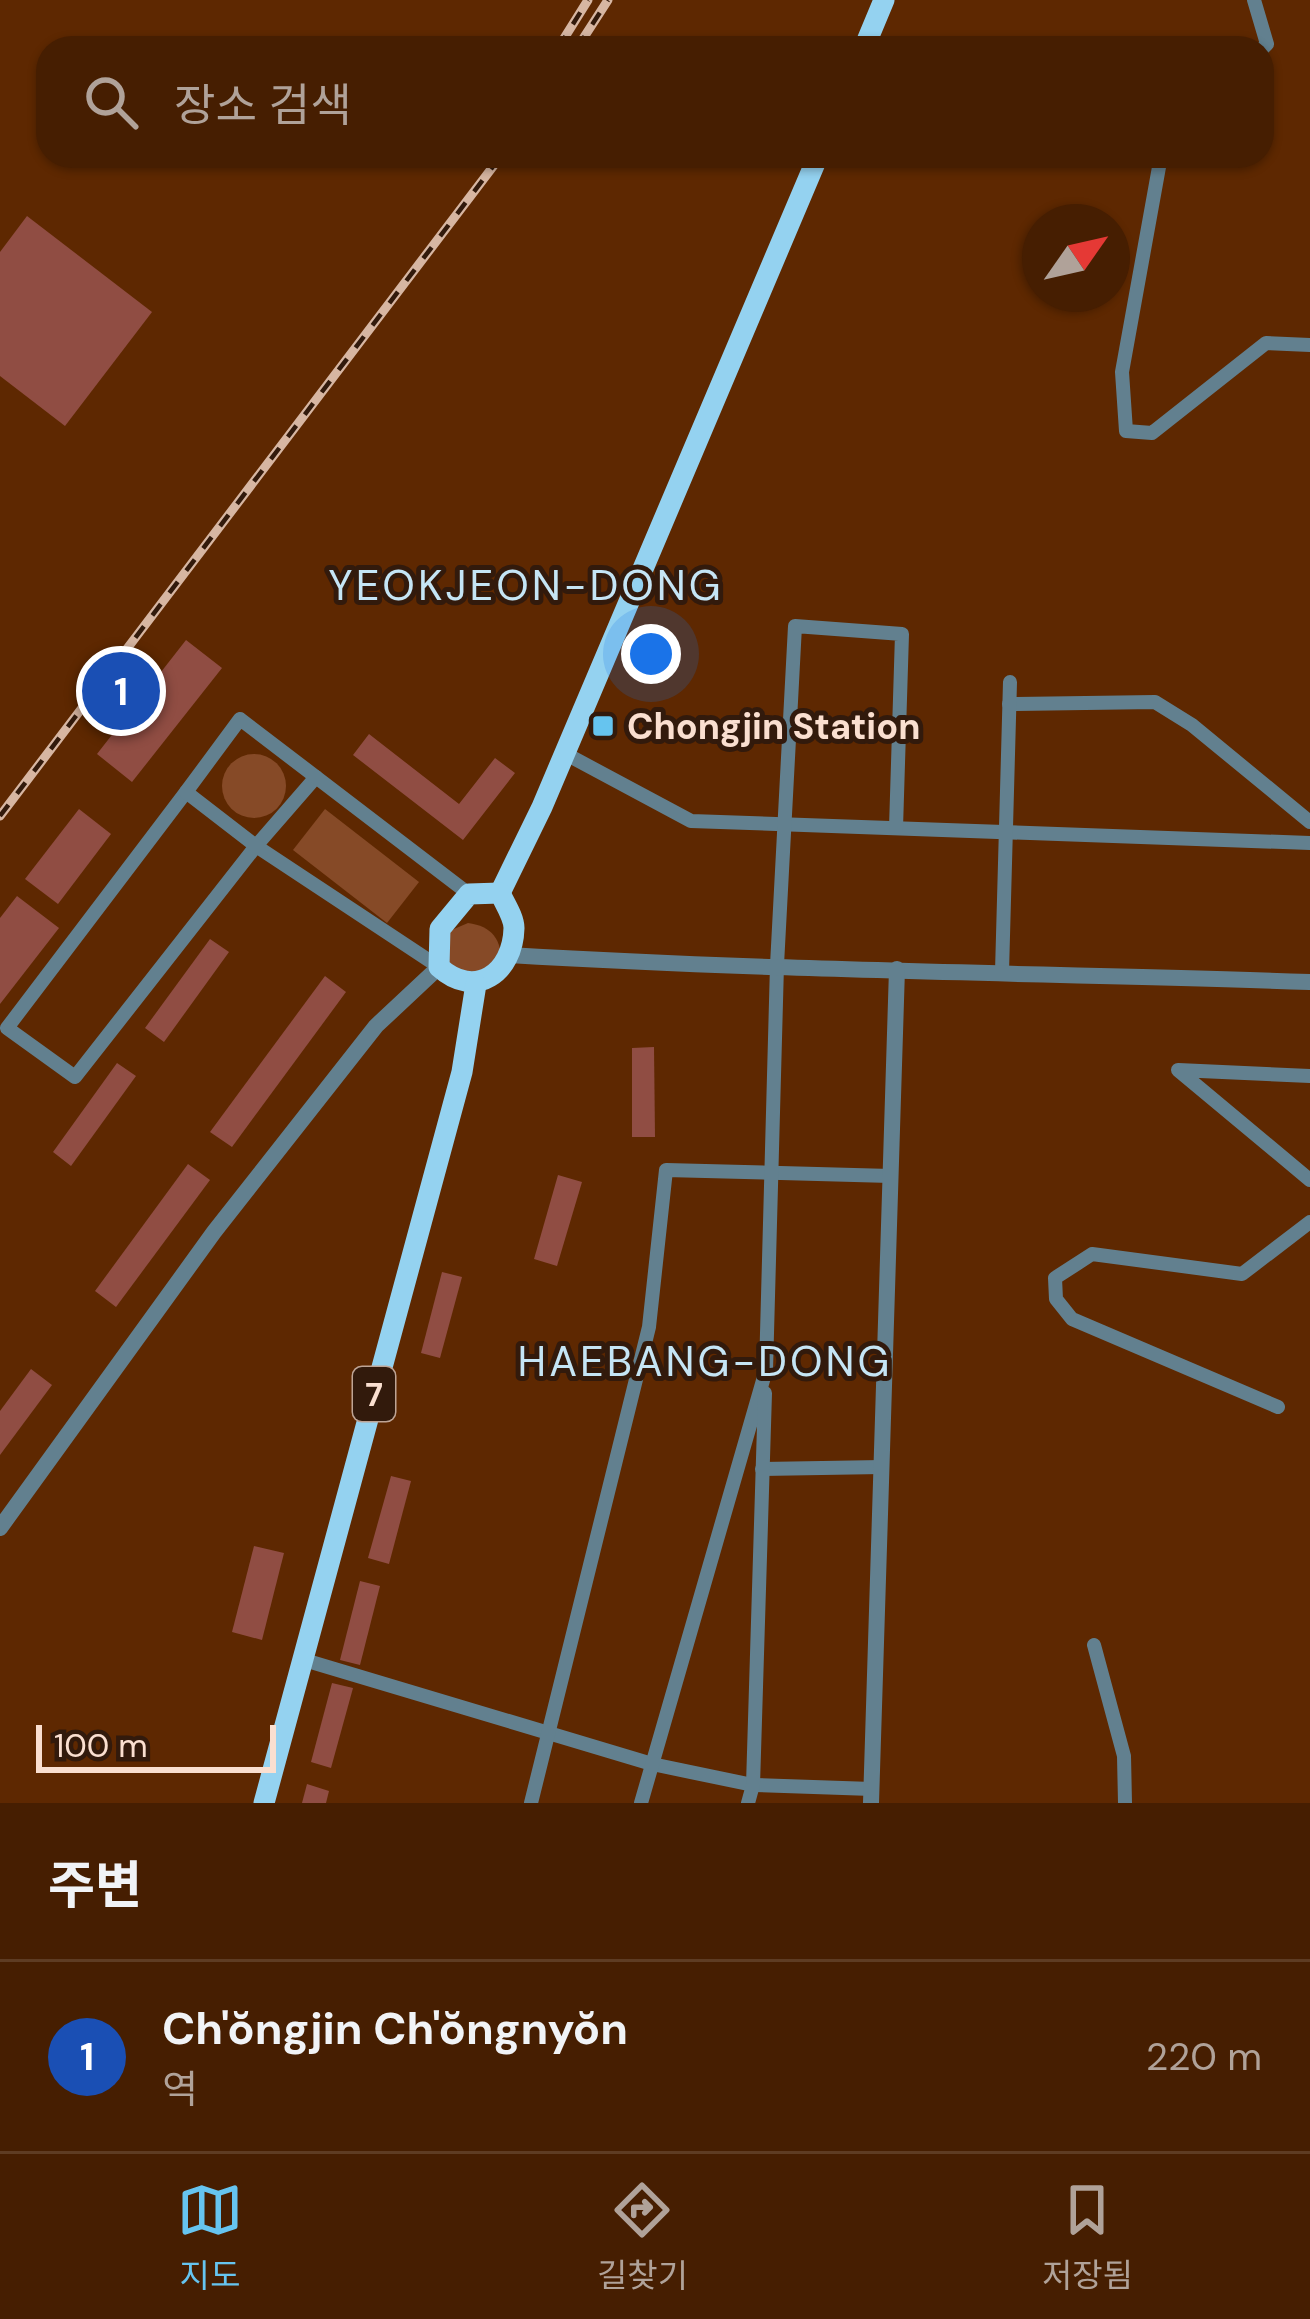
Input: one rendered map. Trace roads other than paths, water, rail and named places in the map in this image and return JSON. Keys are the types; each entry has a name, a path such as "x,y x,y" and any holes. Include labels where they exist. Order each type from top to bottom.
{"highway":[{"path":"869,36 884,0"},
{"path":"500,893 469,894 440,929 439,967 454,981 476,984 496,973 509,956 514,923 500,893 813,168"},
{"name":"7","path":"263,1803 462,1072 476,984"}],"street":[{"path":"1254,0 1265,36"},
{"path":"1159,168 1122,372 1126,431 1152,433 1266,343 1310,345"},
{"path":"748,1803 753,1785 777,964 795,626 902,634 896,828"},
{"path":"1002,972 1010,682"},
{"path":"1009,704 1155,702 1192,725 1310,822"},
{"path":"316,777 75,1077 7,1028 240,719 316,777 469,894"},
{"path":"564,753 691,821 1310,843"},
{"path":"0,1528 229,1213 376,1026 439,967 256,846 186,792"},
{"path":"509,956 673,965 777,964 1310,982"},
{"path":"302,1658 652,1764 753,1785 871,1796 897,969"},
{"path":"1310,1076 1178,1070 1310,1180"},
{"path":"531,1803 649,1327 666,1170 891,1176"},
{"path":"1278,1406 1072,1319 1056,1299 1055,1278 1092,1254 1242,1274 1310,1222"},
{"path":"641,1803 766,1370"},
{"path":"762,1469 882,1467"},
{"path":"1094,1645 1124,1756 1125,1803"}],"railway":[{"path":"566,36 588,0"},
{"path":"585,36 608,0"},
{"path":"0,816 492,168"}],"place":[{"name":"Ch'ŏngjin Ch'ŏngnyŏn","path":"121,691"},
{"name":"Chongjin Station","path":"603,726"}],"district":[{"name":"YEOKJEON-DONG","path":"526,585"},
{"name":"HAEBANG-DONG","path":"705,1361"}]}
